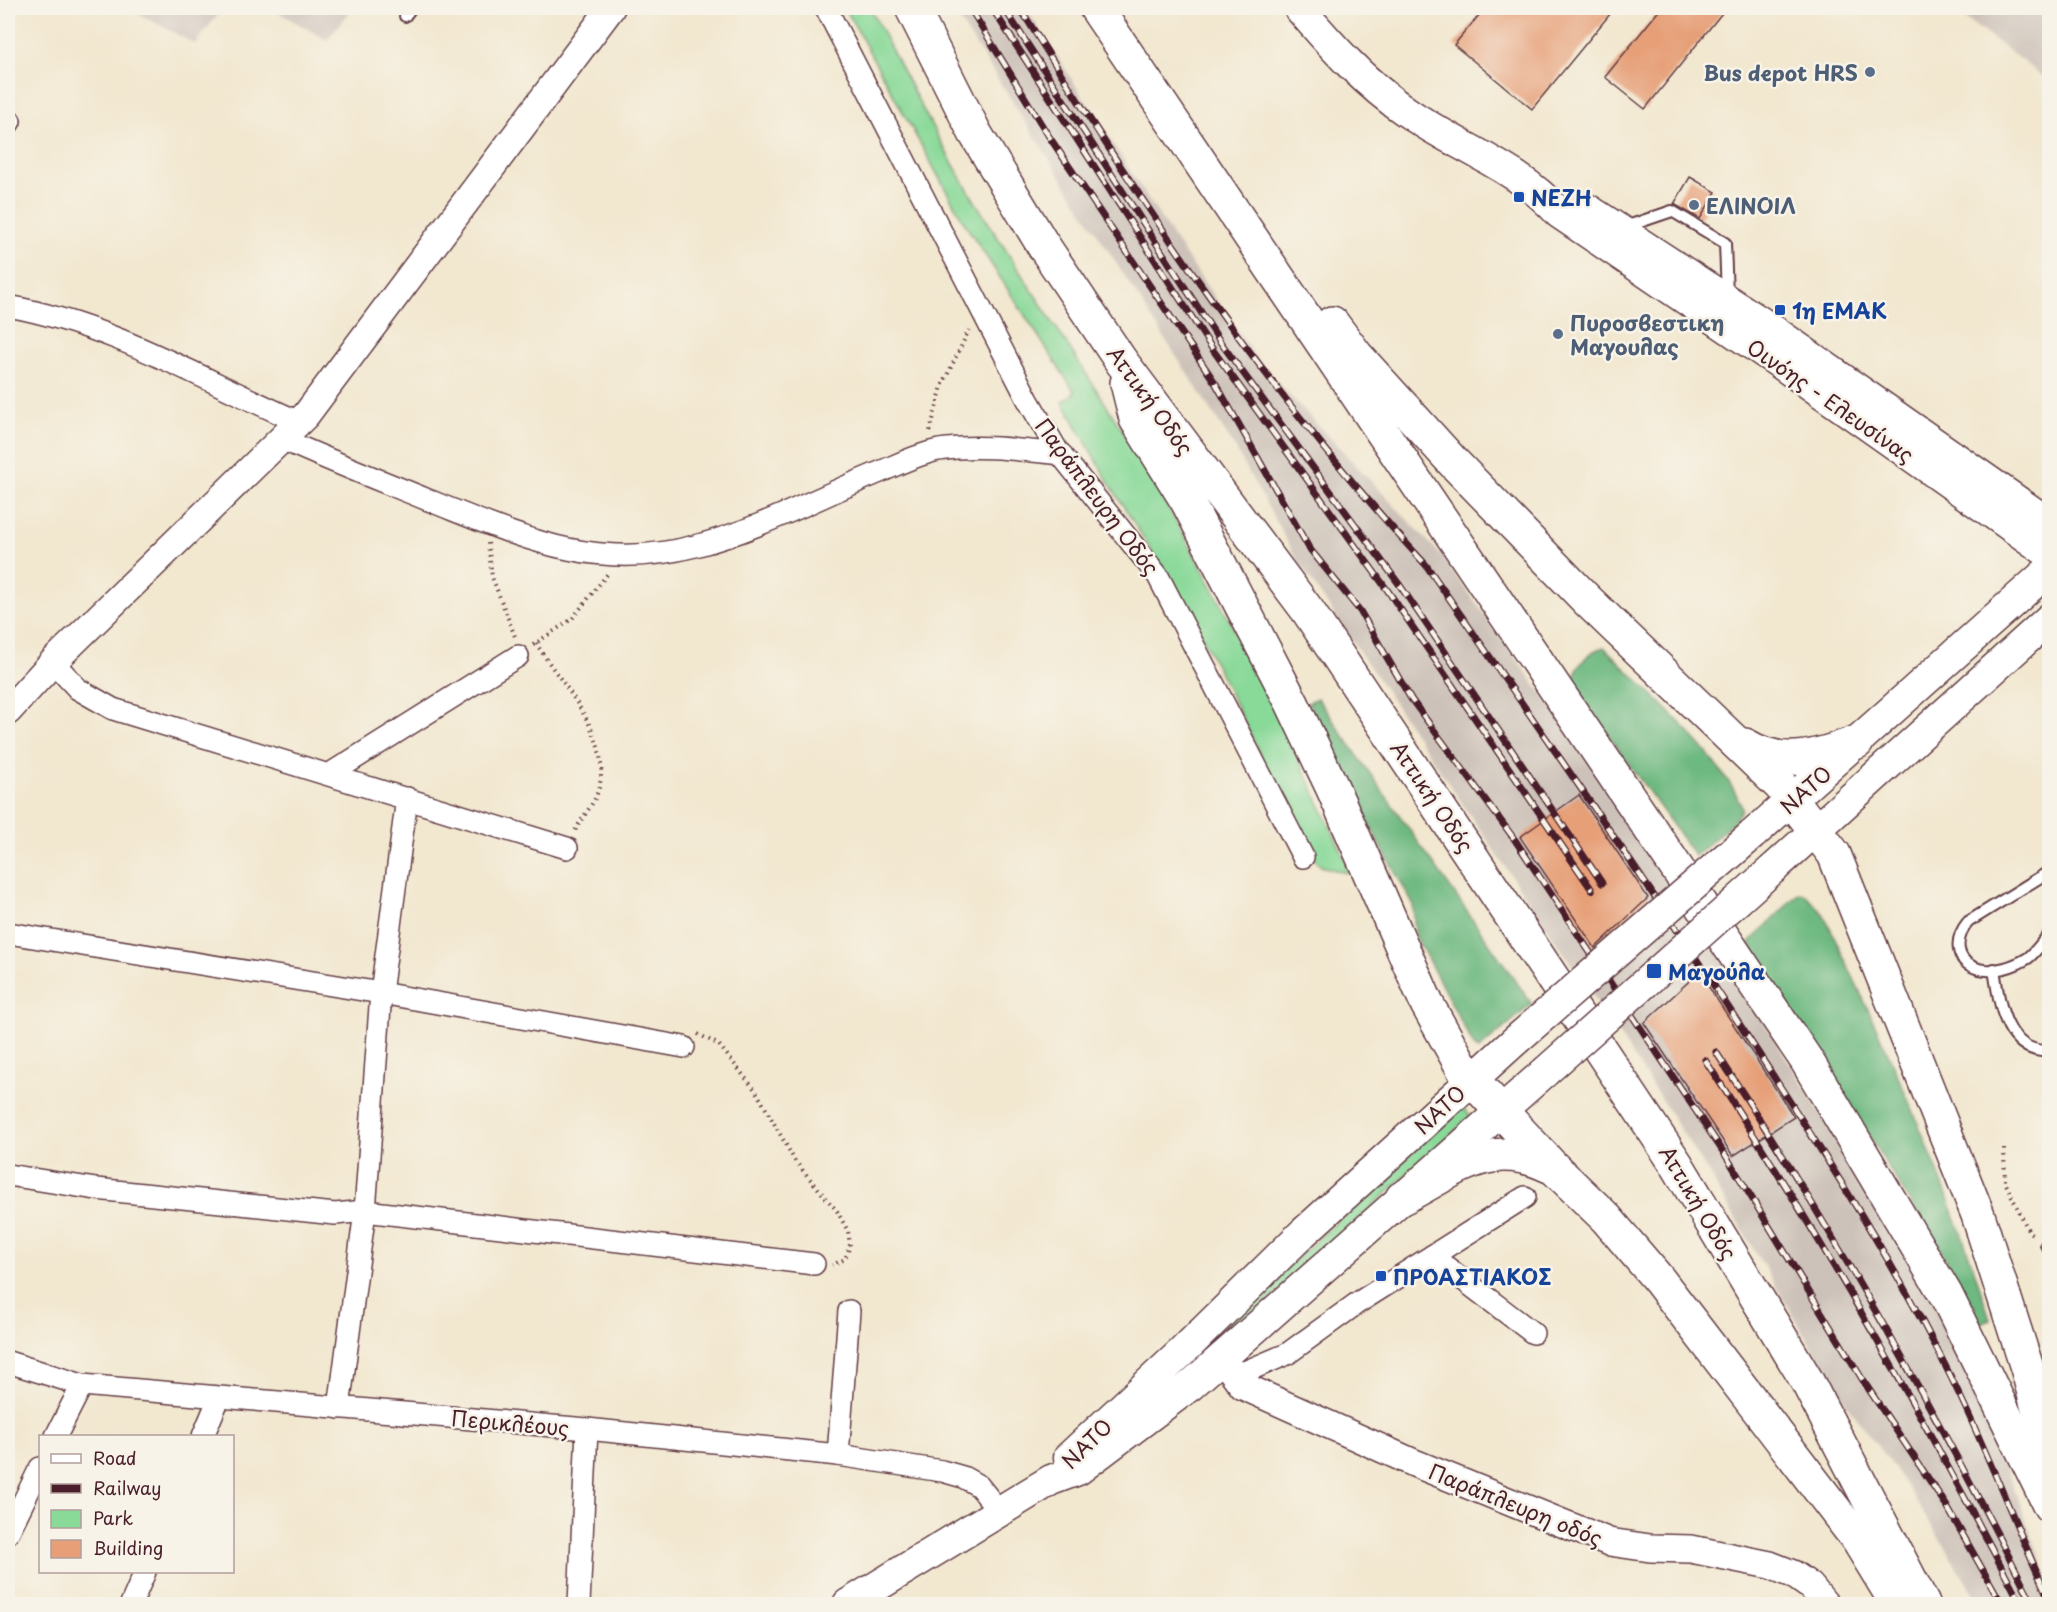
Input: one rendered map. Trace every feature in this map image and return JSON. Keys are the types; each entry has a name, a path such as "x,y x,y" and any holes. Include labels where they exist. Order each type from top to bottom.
{"highway":[{"name":"Αττική Οδός","path":"912,8 975,133 1043,245 1121,361 1308,610 1677,1165 1807,1381 1923,1605"},
{"path":"1096,8 1807,1061 1946,1295 2049,1506"},
{"path":"1189,148 1279,250 1356,355 1453,462 1587,600 1734,739 1793,800 1817,830 1840,866 1978,1215 2028,1371 2049,1453"},
{"path":"1121,361 1136,419 1186,501 1292,703 1333,789 1427,1004 1470,1080 1553,1167 1606,1218 1715,1350 1858,1540 1897,1605"},
{"path":"1734,739 1758,753 1786,759 1822,755 1857,742"},
{"path":"1402,1198 1485,1155 1508,1153 1530,1156 1553,1167"}],"main road":[{"name":"Οινόης - Ελευσίνας","path":"1299,8 1372,88 1409,114 1527,182 1559,213 1781,364 2049,554"},
{"name":"Οινόης - Ελευσίνας","path":"1527,182 1570,198 1620,229 1913,426 2049,524"},
{"path":"2011,527 2024,549 2027,564 2011,604"},
{"name":"ΝΑΤΟ","path":"1051,1480 1074,1451 1184,1350 1303,1233 1470,1080 1793,800 2049,569"},
{"name":"ΝΑΤΟ","path":"1051,1480 1078,1470 1155,1413 1228,1367 1402,1198 1817,830 2049,618"},
{"path":"848,1605 1051,1480"}],"street":[{"path":"8,711 53,663 291,431 611,8"},
{"name":"Παράπλευρη Οδός","path":"826,8 984,310 1028,400 1061,454 1158,576 1303,857"},
{"path":"8,306 69,319 125,340 291,431 488,524 544,545 579,553 617,555 692,547 744,531 930,453 974,448 1061,454"},
{"path":"330,774 518,657"},
{"path":"53,663 78,689 113,710 330,774 567,848"},
{"path":"339,1408 365,1211 381,993 407,798"},
{"path":"12,936 381,993 684,1047"},
{"path":"8,1175 96,1189 334,1214 365,1211 814,1264"},
{"path":"1228,1367 1287,1354 1356,1304 1526,1197"},
{"path":"1432,1256 1533,1333"},
{"path":"838,1455 849,1311"},
{"name":"Περικλέους","path":"8,1362 82,1386 587,1429 838,1455 942,1471 963,1478 979,1486 999,1511"},
{"name":"Παράπλευρη οδός","path":"1228,1367 1243,1386 1355,1438 1609,1542 1650,1548 1691,1549 1770,1565 1802,1580 1825,1605"},
{"path":"57,1435 82,1386"},
{"path":"204,1435 219,1398"},
{"path":"579,1605 587,1429"},
{"path":"8,1533 39,1470"},
{"path":"131,1605 145,1573"}],"lane":[{"path":"1620,229 1672,212 1725,243 1727,300"},
{"path":"2049,871 1968,922 1958,933 1957,945 1965,960 1979,969 2003,969 2030,957 2049,933"},
{"path":"1994,969 2005,1023 2018,1041 2040,1052 2049,1051"}],"path":[{"path":"930,453 931,428 942,386 967,332 984,310"},
{"path":"488,524 492,577 516,636 518,657"},
{"path":"518,657 536,642 572,619 606,579 617,555"},
{"path":"536,642 592,731 602,762 598,789 567,848"},
{"path":"684,1047 694,1033 703,1035 718,1045 756,1090 795,1161 837,1211 848,1231 850,1246 845,1259 833,1265 814,1264"},
{"path":"2004,1149 2005,1182 2029,1232 2048,1244"}],"shaded area":[{"path":"128,8 223,8 195,44"},
{"path":"271,8 353,8 327,40"},
{"path":"952,8 1026,8 1171,234 1261,365 1441,555 1603,778 1721,952 1954,1330 2049,1581 2049,1604 1980,1604 1910,1491 1841,1396 1708,1172 1624,1042 1298,561 1234,446"},
{"path":"1973,8 2049,8 2049,81 1966,19"}],"green space":[{"path":"845,8 870,8 970,193 1150,476 1253,666 1346,861 1347,873 1321,866 1308,851 1191,614 1109,483 1063,402 1075,392 965,224"},
{"path":"1604,647 1702,747 1734,790 1742,809 1734,821 1695,856 1575,689 1575,676 1581,663 1591,653"},
{"path":"1317,698 1532,1004 1479,1049 1474,1046 1415,935 1413,904 1381,847 1308,703"},
{"path":"1799,893 1806,895 1824,915 1914,1114 1955,1216 1990,1319 1979,1324 1951,1268 1749,943"},
{"path":"1462,1106 1471,1116 1202,1362 1195,1353"}],"building":[{"path":"1485,8 1615,8 1532,109 1454,45"},
{"path":"1661,8 1726,8 1645,109 1605,77"},
{"path":"1690,177 1716,192 1700,219 1674,204"},
{"path":"1579,795 1648,898 1595,948 1520,837"},
{"path":"1699,972 1794,1117 1733,1156 1644,1023"}],"railway":[{"path":"970,8 1048,135 1216,384 1309,548 1360,611 1411,699 1515,840 1728,1159 1864,1382 1946,1505 2002,1604"},
{"path":"992,8 1213,350 1388,591 1592,890"},
{"path":"1004,8 1221,343 1399,584 1602,883"},
{"path":"1020,8 1160,226 1260,366 1368,501 1426,565 1634,866 1802,1120 1869,1229 1932,1340 1979,1437 2050,1601"},
{"path":"1716,1052 1802,1186 1883,1324 1960,1463 2033,1604"},
{"path":"1705,1060 1790,1193 1870,1328 2021,1604"}],"place":[{"name":"Bus depot HRS","path":"1870,72"},
{"name":"ΝΕΖΗ","path":"1519,197"},
{"name":"ΕΛΙΝΟΙΛ","path":"1694,205"},
{"name":"1η ΕΜΑΚ","path":"1780,310"},
{"name":"Πυροσβεστικη Μαγουλας","path":"1558,334"},
{"name":"Μαγούλα","path":"1654,971"},
{"name":"ΠΡΟΑΣΤΙΑΚΟΣ","path":"1381,1276"}]}
